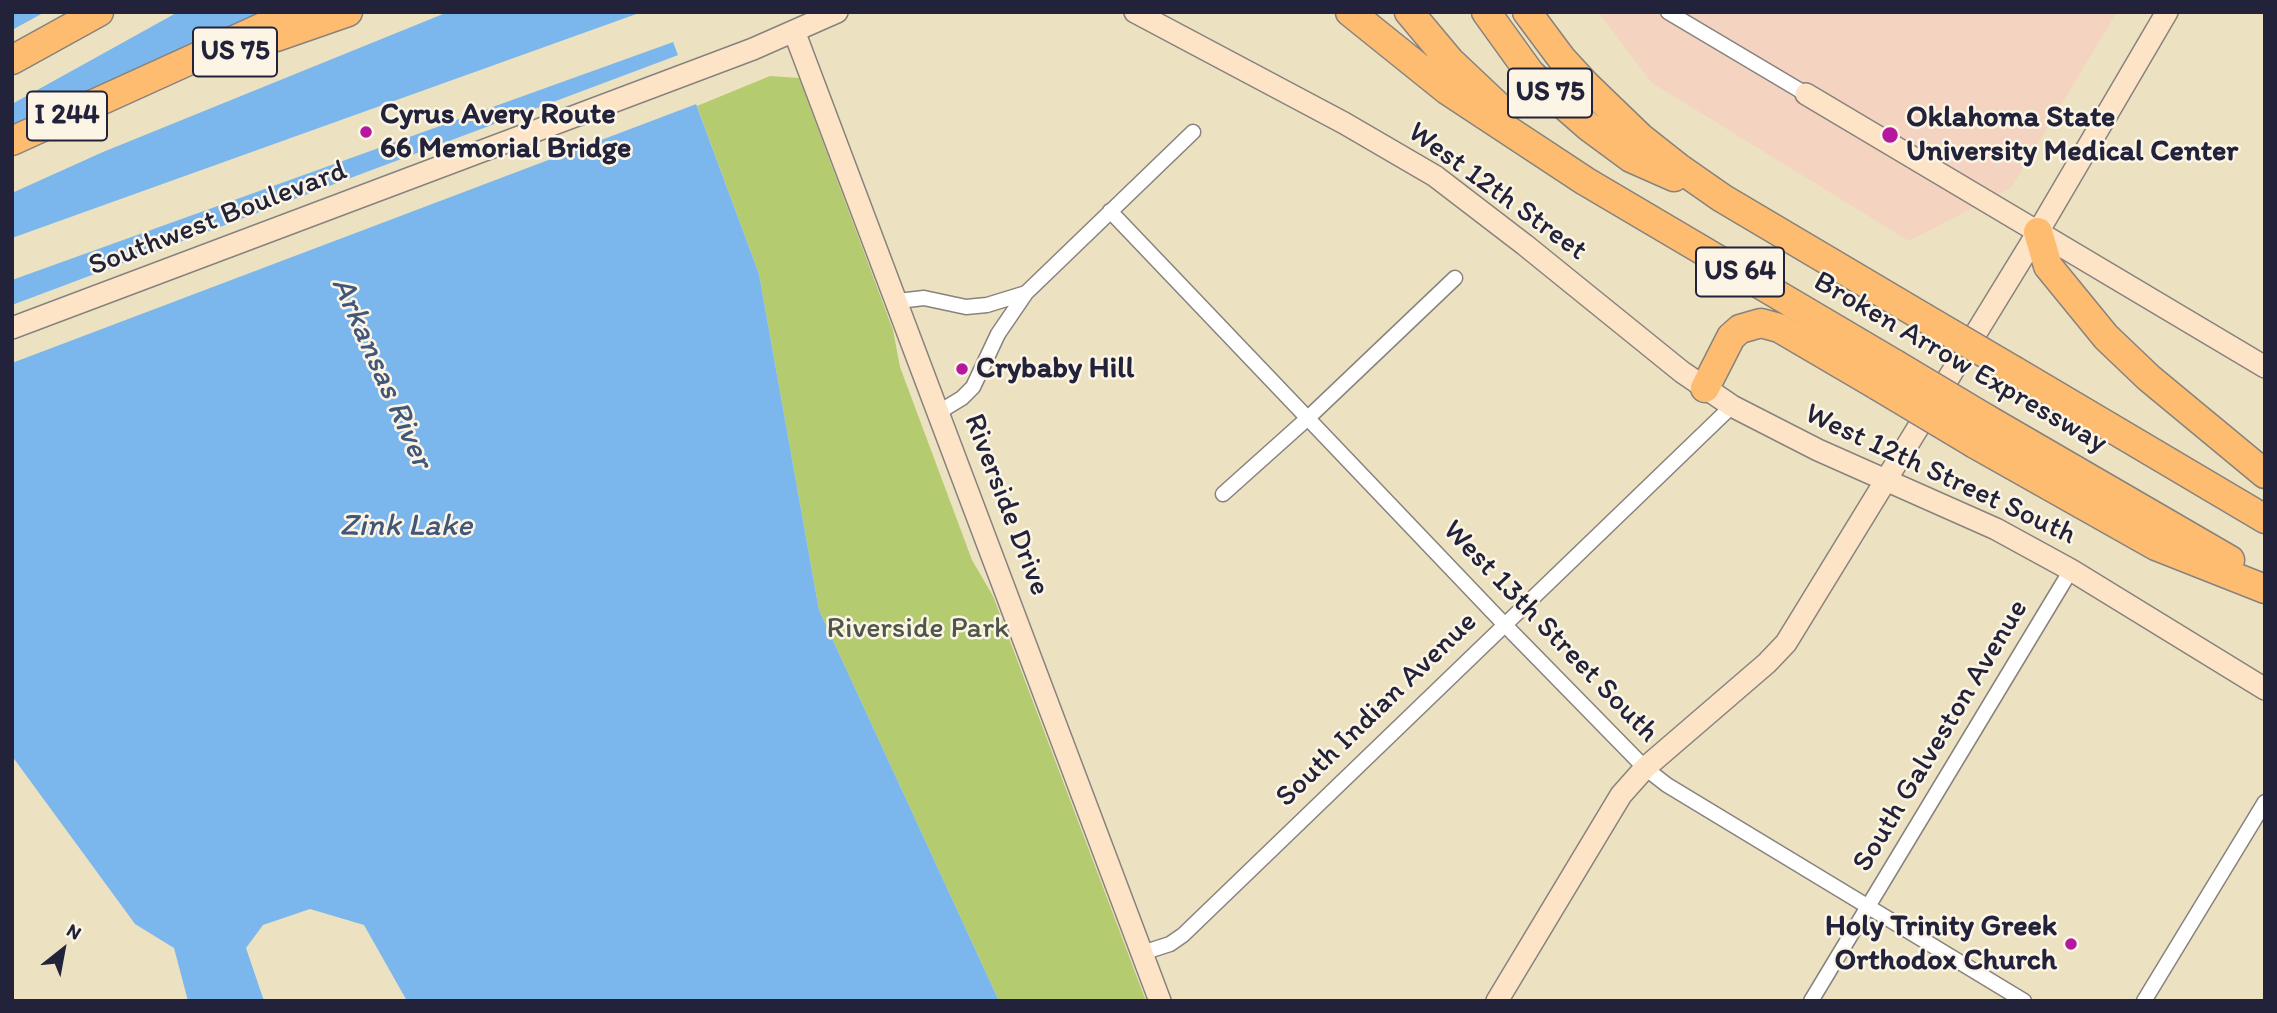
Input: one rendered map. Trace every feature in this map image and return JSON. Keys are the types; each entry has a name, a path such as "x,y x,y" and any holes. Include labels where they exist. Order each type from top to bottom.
{"highway":[{"name":"I 244","path":"12,60 99,12"},
{"name":"I 244","path":"12,141 296,12"},
{"name":"US 75","path":"122,92 348,12"},
{"name":"US 75","path":"1350,12 1447,90 1585,181"},
{"name":"US 64","path":"1409,12 1450,61 1480,91 1585,181"},
{"name":"US 75","path":"1486,12 1531,73 1589,127 1631,158 1722,198"},
{"name":"US 64","path":"1527,12 1562,59 1641,138 1722,198"},
{"name":"Broken Arrow Expressway","path":"1585,181 1895,364 1981,431 2265,581"},
{"name":"Broken Arrow Expressway","path":"1722,198 2265,519"},
{"path":"2038,232 2048,266 2106,337 2149,379 2265,474"},
{"path":"1705,388 1731,337 1740,329 1761,323 1779,328 1878,386 1981,431 2156,546 2265,589"}],"main road":[{"name":"Southwest Boulevard","path":"12,328 753,49 837,12"},
{"name":"West 12th Street","path":"1135,12 1344,123 1435,176 1705,388 1732,406"},
{"path":"1497,1001 1621,795 1645,768 1767,663 1786,643 2038,232 2167,12"},
{"name":"Riverside Drive","path":"794,31 1160,1001"},
{"path":"1807,94 2265,367"},
{"name":"West 12th Street South","path":"1732,406 1818,450 1996,528 2071,570 2265,689"}],"street":[{"path":"1668,12 1807,94"},
{"path":"939,412 962,398 973,387 998,334 1026,293 1193,132"},
{"name":"West 13th Street South","path":"1110,211 1645,768 1667,785 2024,1001"},
{"path":"1223,494 1309,417 1455,278"},
{"path":"898,301 924,298 966,307 987,305 1026,293"},
{"name":"South Indian Avenue","path":"1142,953 1170,944 1183,935 1732,406"},
{"name":"South Galveston Avenue","path":"1811,1001 2071,570"},
{"path":"2144,1001 2265,802"}],"shaded area":[{"name":"Oklahoma State University Medical Center","path":"1598,12 2117,12 2011,188 1909,241 1652,83"}],"green space":[{"name":"Riverside Park","path":"770,76 799,78 893,330 900,367 972,560 993,596 1146,1001 999,1001 819,610 759,274 697,106"}],"water":[{"name":"Zink Lake","path":"12,12 662,12 759,274 819,610 999,1001 407,1001 364,925 310,909 263,925 246,948 264,1001 188,1001 174,948 135,924 12,756"}],"pier":[{"path":"45,12 178,12 12,104 12,30"},
{"path":"269,12 448,12 103,152 12,193 12,128"},
{"name":"Cyrus Avery Route 66 Memorial Bridge","path":"642,12 666,12 676,41 12,280 12,238"},
{"path":"681,54 699,103 12,363 12,305"}],"place":[{"name":"Cyrus Avery Route 66 Memorial Bridge","path":"366,132"},
{"name":"Oklahoma State University Medical Center","path":"1890,135"},
{"name":"Crybaby Hill","path":"962,369"},
{"name":"Holy Trinity Greek Orthodox Church","path":"2071,944"}],"water label":[{"name":"Arkansas River","path":"381,373"}]}
